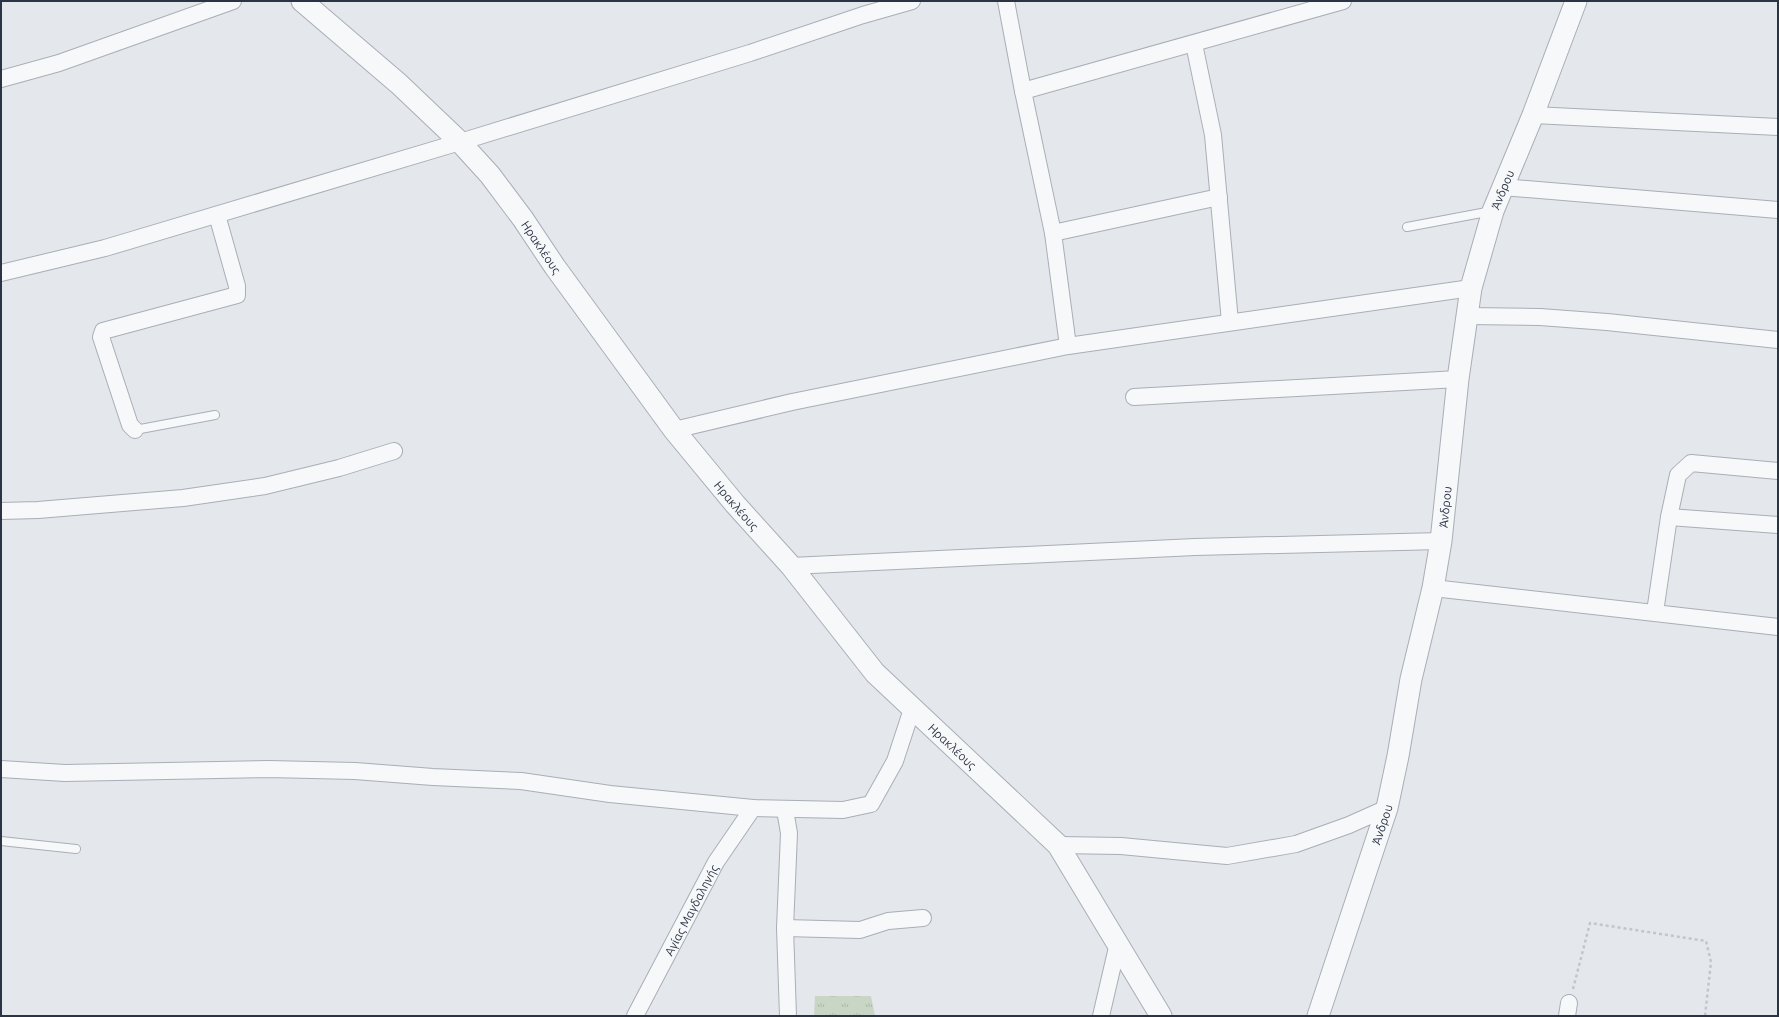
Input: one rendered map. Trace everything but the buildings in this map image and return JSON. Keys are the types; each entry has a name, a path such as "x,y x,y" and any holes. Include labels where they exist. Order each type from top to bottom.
{"street":[{"path":"1,79 59,63 233,1"},
{"name":"Ηρακλέους","path":"302,1 399,84 460,142 490,175 674,430 735,504 791,566 875,672 912,709 1058,845 1161,1016"},
{"path":"1,273 105,248 460,142 750,53 861,8 912,1"},
{"path":"1006,1 1023,91 1053,233 1068,346"},
{"path":"1023,91 1343,1"},
{"name":"Άνδρου","path":"1318,1016 1387,808 1398,756 1411,679 1433,588 1442,541 1458,379 1471,288 1493,211 1533,115 1576,1"},
{"path":"1194,44 1213,135 1230,322"},
{"path":"1533,115 1778,127"},
{"path":"1502,187 1778,210"},
{"path":"1053,233 1219,197"},
{"path":"135,430 130,425 101,337 103,330 237,295 237,286 217,215"},
{"path":"674,430 792,402 1068,346 1471,288"},
{"path":"1468,316 1540,317 1607,322 1778,340"},
{"path":"1134,397 1458,379"},
{"path":"1,511 38,510 183,498 265,486 339,468 394,452"},
{"path":"1655,612 1669,517 1678,475 1691,463 1778,471"},
{"path":"1669,517 1778,525"},
{"path":"791,566 1195,547 1442,541"},
{"path":"1433,588 1778,627"},
{"path":"1,769 65,773 269,769 355,771 433,777 521,781 610,794 753,808 785,810 844,810 870,804 895,761 912,709"},
{"name":"Αγίας Μαγδαληνής","path":"635,1016 716,862 753,808"},
{"path":"1058,845 1121,846 1227,856 1296,844 1349,825 1387,808"},
{"path":"785,810 789,833 786,928 788,1016"},
{"path":"786,928 860,930 888,921 923,918"},
{"path":"1101,1016 1118,943"}],"lane":[{"path":"1407,228 1493,211"},
{"path":"135,430 214,415"},
{"path":"1,841 76,849"}],"path":[{"path":"1568,1010 1590,923 1706,941 1711,962 1705,1016"}],"green space":[{"path":"815,996 871,996 875,1016 814,1016"}]}
